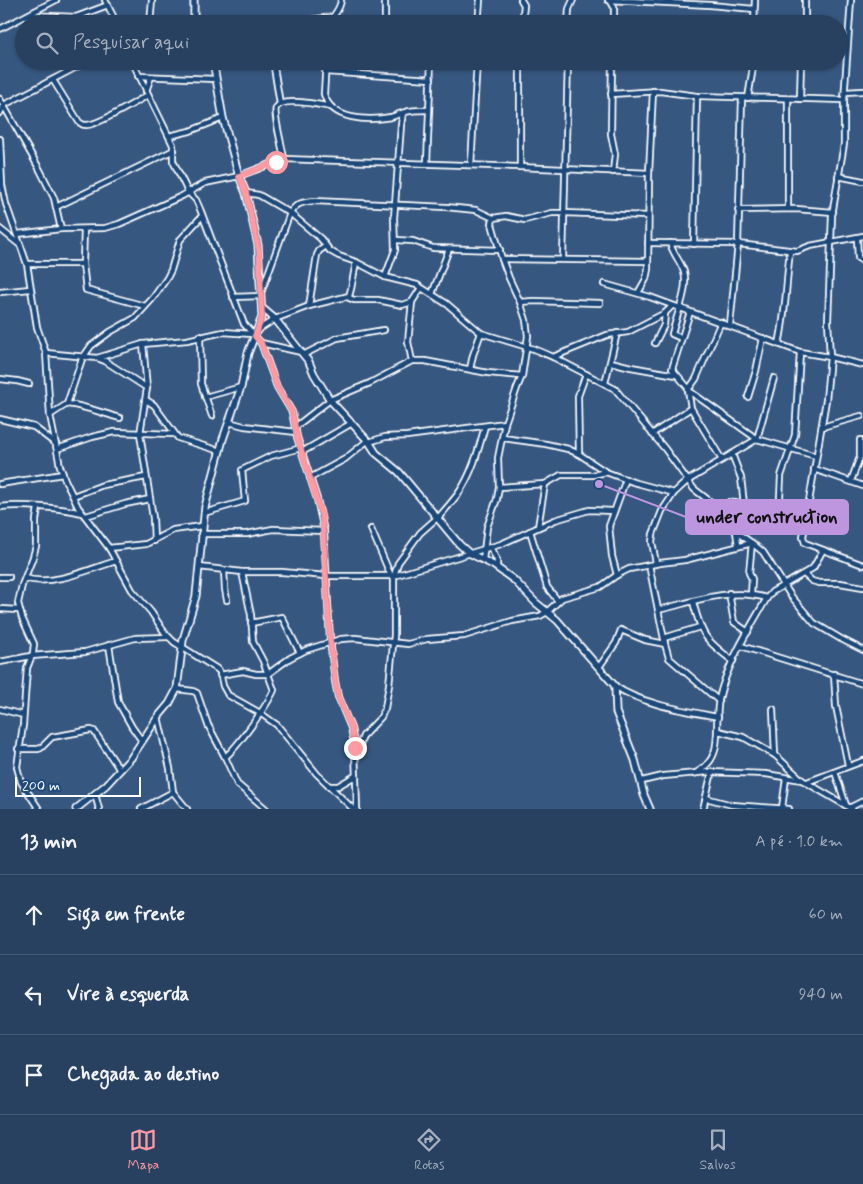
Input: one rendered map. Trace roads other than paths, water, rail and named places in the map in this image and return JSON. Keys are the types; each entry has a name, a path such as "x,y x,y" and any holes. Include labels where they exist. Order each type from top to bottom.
{"street":[{"path":"28,15 56,0"},
{"path":"104,0 113,15"},
{"path":"151,15 152,0"},
{"path":"194,0 194,15"},
{"path":"334,15 340,8 341,0"},
{"path":"385,0 385,15"},
{"path":"479,15 480,0"},
{"path":"522,3 527,0"},
{"path":"569,15 573,0"},
{"path":"609,0 710,2 754,9"},
{"path":"609,0 614,8 614,15"},
{"path":"614,8 622,0"},
{"path":"754,15 755,0"},
{"path":"805,0 805,15"},
{"path":"848,46 851,0"},
{"path":"81,15 108,5"},
{"path":"0,30 15,22"},
{"path":"0,113 4,105 71,70"},
{"path":"136,70 169,136 174,150 173,161 188,192 196,200 225,270 244,324 255,333 261,343 277,387 292,412 301,450 320,508 324,531 330,641 337,689 351,728 356,757 357,809"},
{"path":"76,809 120,770 169,704 177,689 182,647 196,596 204,513 220,451 241,387 248,353 262,317 259,251 246,193 222,118 214,70"},
{"path":"275,70 280,104"},
{"path":"427,163 432,70"},
{"path":"471,165 476,70"},
{"path":"520,70 520,166"},
{"path":"563,259 568,70"},
{"path":"612,70 611,134 615,154 614,172"},
{"path":"730,326 738,244 738,210 745,98 752,70"},
{"path":"800,99 801,70"},
{"path":"846,70 844,144 833,212 828,321 830,357 826,400 803,536 805,543 863,565"},
{"path":"330,107 324,94 326,72 431,79"},
{"path":"138,76 215,79"},
{"path":"53,80 79,122 89,125 100,121 147,93 150,77"},
{"path":"611,94 654,91 697,96 844,100"},
{"path":"638,293 646,279 648,269 648,173 654,91"},
{"path":"845,92 863,91"},
{"path":"694,244 697,96"},
{"path":"788,99 788,210"},
{"path":"0,100 54,198 61,229"},
{"path":"284,159 283,146 276,121 276,110 280,104 300,102 330,107 350,118 379,118 429,110"},
{"path":"385,277 394,256 396,240 394,218 403,113"},
{"path":"169,136 190,131 222,118"},
{"path":"0,139 2,185 6,204 27,264 37,327 46,353 50,416 63,474 76,503 109,548 132,590 151,612 168,637 220,672 223,686 228,695 277,725 317,774 353,809"},
{"path":"56,208 174,150"},
{"path":"10,236 16,233 61,229 105,228 126,222 205,183 239,176 284,159 520,166 648,173"},
{"path":"838,176 863,180"},
{"path":"246,193 259,195 290,213 339,256 356,262 385,277 410,283 432,294 447,304 480,333 553,357 615,390 666,449 687,482 711,503 727,513 736,532 738,545"},
{"path":"261,295 290,213 293,208 301,203 314,201 446,207 476,210 493,218 506,216 529,220 564,213 648,216"},
{"path":"738,210 817,210 833,212"},
{"path":"50,416 67,404 84,356 88,350 96,342 135,318 168,278 180,240 202,216"},
{"path":"483,560 487,548 487,527 497,499 499,487 497,467 505,423 522,376 528,336 520,302 508,278 502,259 492,224 493,218"},
{"path":"0,229 22,246"},
{"path":"84,229 86,290 145,306"},
{"path":"648,243 738,244 790,251 863,236"},
{"path":"857,238 858,258 863,260"},
{"path":"396,240 413,241 430,248 500,250"},
{"path":"670,243 680,262 686,282 672,334 681,338"},
{"path":"309,306 317,255 326,246"},
{"path":"432,294 449,249"},
{"path":"779,344 786,308 790,251"},
{"path":"502,259 648,261"},
{"path":"347,297 352,290 356,262"},
{"path":"27,264 84,264"},
{"path":"604,284 638,293 800,352 863,365"},
{"path":"412,360 408,342 412,302 421,288"},
{"path":"0,292 30,289"},
{"path":"233,297 261,295"},
{"path":"97,358 143,344 187,340 223,332 255,333 275,319 328,300 347,297 354,300 378,300 402,305 412,302"},
{"path":"520,302 600,303"},
{"path":"553,357 599,338 628,332 665,313 672,306"},
{"path":"262,308 275,319 302,354 330,400 352,423 376,453 399,472 459,544 469,553 497,568 514,580 557,620 615,686 631,696 718,717"},
{"path":"690,312 672,365 676,375 689,390 757,439 816,456"},
{"path":"655,343 664,326 665,313"},
{"path":"721,322 696,379 689,390 691,408 722,460"},
{"path":"261,343 302,354 337,338 384,330"},
{"path":"470,369 480,333"},
{"path":"605,383 617,333"},
{"path":"200,336 200,377 204,397 212,416"},
{"path":"748,397 763,338"},
{"path":"143,344 147,388 140,434 153,518 154,541"},
{"path":"800,352 799,398 795,435 782,476 780,522 805,524"},
{"path":"46,353 97,358 147,388"},
{"path":"229,422 244,426 296,430 330,400 370,383 412,360 522,376"},
{"path":"611,362 642,370 676,375"},
{"path":"579,454 578,396 586,374"},
{"path":"656,563 652,542 662,511 674,493 687,482 757,439 774,378"},
{"path":"0,380 29,384"},
{"path":"204,397 241,387"},
{"path":"146,400 154,405 174,434 184,441 220,451"},
{"path":"67,404 83,406 96,412 120,418"},
{"path":"652,434 691,408"},
{"path":"822,426 861,416"},
{"path":"0,419 34,427 57,446"},
{"path":"204,513 245,501 242,470 271,456 301,450 352,423"},
{"path":"310,478 345,459 368,442 385,437 505,423"},
{"path":"356,757 363,736 384,712 390,685 393,642 393,576 398,563 420,533 438,518 459,494 467,480 480,446 485,426"},
{"path":"57,446 114,432 174,434"},
{"path":"503,438 560,447 579,454 606,472 674,493"},
{"path":"851,481 860,457 860,440"},
{"path":"732,454 741,478 744,504"},
{"path":"814,469 863,486"},
{"path":"499,487 545,484 561,475 593,475 606,472"},
{"path":"0,484 63,474"},
{"path":"73,496 103,485 146,477"},
{"path":"617,575 610,543 609,526 626,479"},
{"path":"538,527 545,484"},
{"path":"0,507 38,508 84,515 150,499"},
{"path":"67,511 76,503"},
{"path":"727,513 728,503 757,507"},
{"path":"38,508 36,546 19,594 19,610 34,644 27,668 23,726 18,749 17,767 18,776 39,809"},
{"path":"199,567 242,572 282,572 326,576 393,576 487,548 555,520 589,510 613,511"},
{"path":"109,548 138,546 154,541 173,530 202,526"},
{"path":"202,534 247,534 273,529 324,531"},
{"path":"371,529 393,576"},
{"path":"530,531 547,587 558,601"},
{"path":"736,532 763,552 784,585 814,623 841,640 863,650"},
{"path":"220,675 243,670 256,674 268,674 300,653 330,641 355,638 408,644 427,639 456,637 512,621 540,616 567,596 600,587 629,569 656,563 685,560 738,545 752,543"},
{"path":"751,594 752,579 749,573 752,543"},
{"path":"487,548 497,560 497,568"},
{"path":"694,774 702,770 713,756 718,731 718,701 733,661 766,598 813,568 823,550"},
{"path":"25,578 33,580 63,577 116,561"},
{"path":"649,565 665,644 671,660 718,701"},
{"path":"224,570 227,600"},
{"path":"225,757 260,713 273,692 261,656 254,646 251,615 242,572"},
{"path":"804,574 812,581 819,583 840,583 863,587"},
{"path":"0,577 9,577"},
{"path":"658,610 729,593 751,594 766,598"},
{"path":"729,593 734,622 748,632"},
{"path":"693,602 700,627 712,644 733,661"},
{"path":"0,609 19,610"},
{"path":"252,623 282,617 300,653"},
{"path":"664,638 700,627"},
{"path":"599,667 616,642 621,630 645,640 665,644"},
{"path":"0,662 32,656 73,653 135,638 168,637"},
{"path":"109,645 118,702 142,741"},
{"path":"741,646 863,684"},
{"path":"834,674 836,706 848,765"},
{"path":"615,686 616,712 650,809"},
{"path":"177,689 197,693 208,725 237,784 266,809"},
{"path":"0,709 23,715"},
{"path":"774,709 775,755"},
{"path":"158,717 173,792 187,809"},
{"path":"18,749 38,749 52,737 91,730 94,731 120,770"},
{"path":"718,731 744,737 775,755 805,781 849,808"},
{"path":"642,782 663,776 712,772 756,773 805,781 836,772 848,765 863,760"},
{"path":"703,809 712,772"},
{"path":"836,772 849,808"},
{"path":"329,786 338,786 355,776"},
{"path":"782,808 786,778"},
{"path":"141,809 173,792"},
{"path":"95,794 99,809"},
{"path":"706,798 732,805 789,809"},
{"path":"849,808 863,801"}],"place":[{"name":"under construction","path":"599,484"}]}
